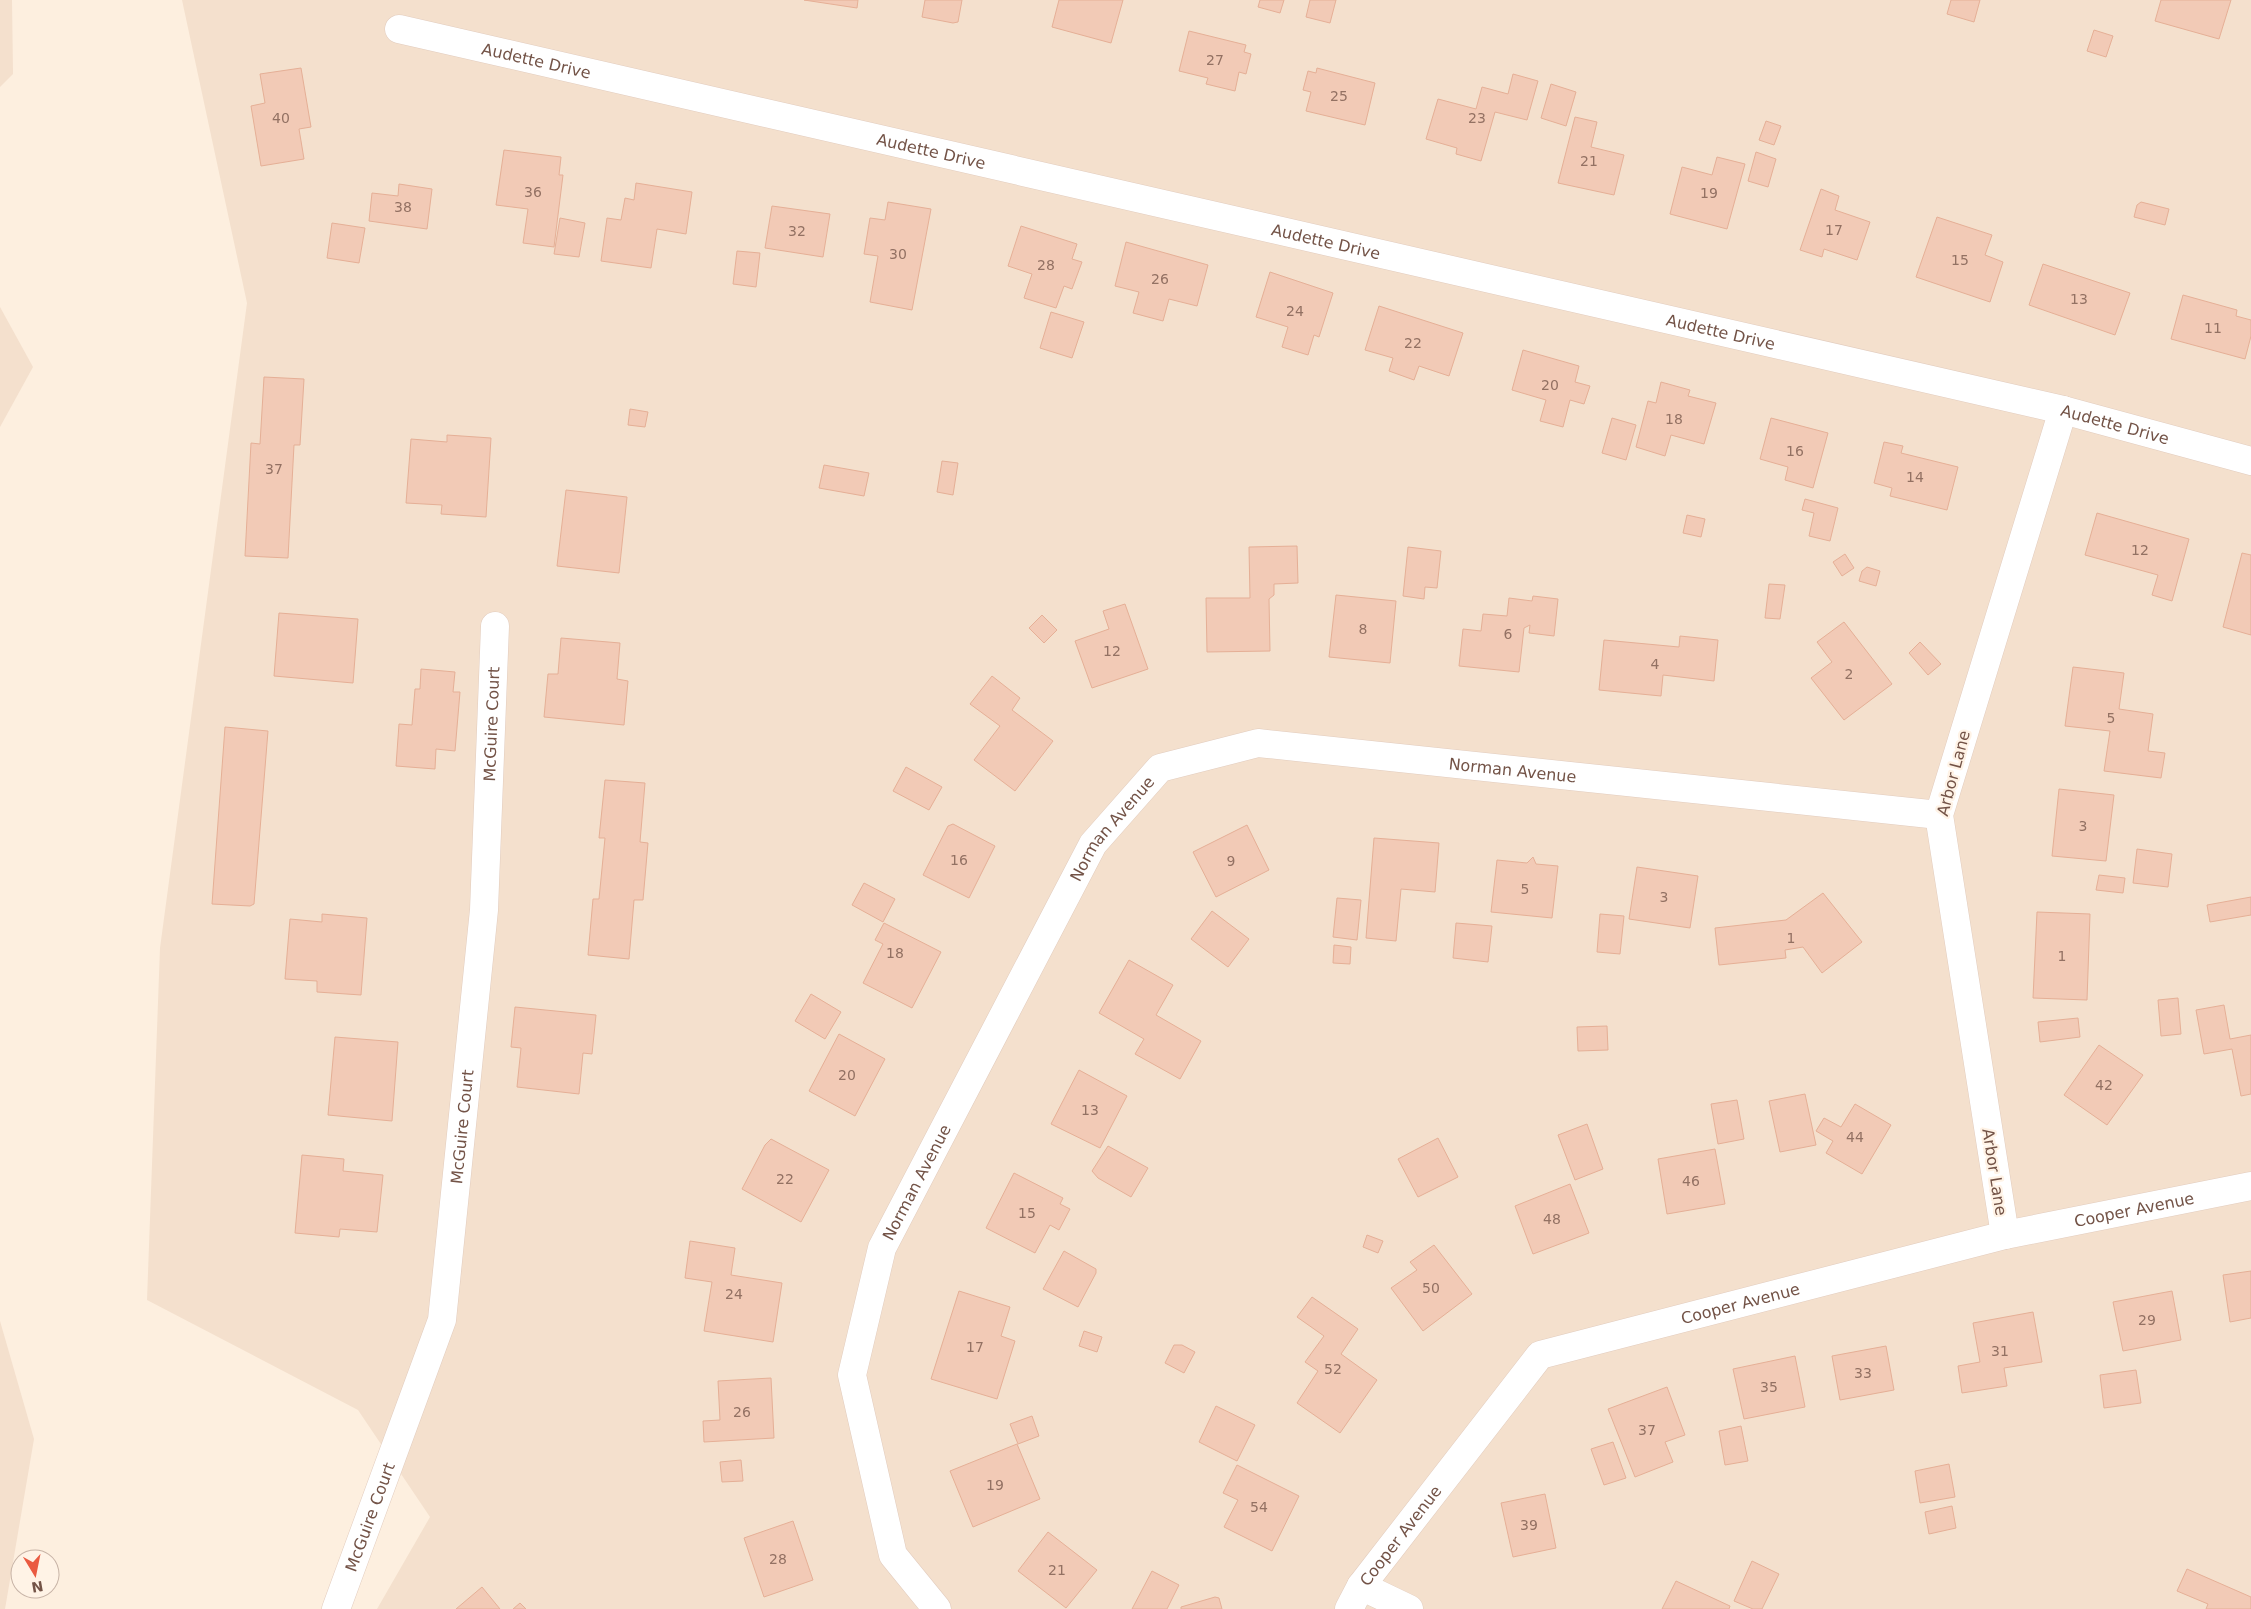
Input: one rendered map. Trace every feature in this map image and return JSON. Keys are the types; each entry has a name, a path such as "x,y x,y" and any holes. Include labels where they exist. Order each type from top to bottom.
{"street":[{"name":"Audette Drive","path":"399,29 2063,410 2251,461"},
{"name":"Arbor Lane","path":"2005,1235 1938,815 2063,410"},
{"name":"McGuire Court","path":"336,1609 442,1320 484,910 495,626"},
{"name":"Norman Avenue","path":"937,1609 893,1555 852,1375 882,1248 1093,844 1160,768 1258,743 1938,815"},
{"name":"Cooper Avenue","path":"1355,1598 1540,1355 2005,1235 2251,1186"},
{"path":"1355,1598 1409,1609"}],"shaded area":[{"path":"0,0 12,0 13,74 0,87"},
{"path":"182,0 2251,0 2251,1609 377,1609 430,1517 358,1410 147,1300 160,948 247,303"},
{"path":"0,307 33,367 0,427"},
{"path":"0,1321 34,1439 15,1549 10,1549 10,1580 5,1609 0,1609"}],"building":[{"path":"804,0 858,0 857,8"},
{"path":"925,0 962,0 958,22 953,23 922,17"},
{"path":"1059,0 1123,0 1111,43 1052,27"},
{"path":"1260,0 1284,0 1280,13 1258,7"},
{"path":"1310,0 1336,0 1330,23 1306,17"},
{"path":"1951,0 1980,0 1974,22 1947,14"},
{"path":"2161,0 2231,0 2219,39 2155,21"},
{"path":"2094,30 2113,36 2106,57 2087,51"},
{"path":"1189,31 1246,45 1244,52 1251,54 1246,74 1239,72 1235,91 1206,84 1208,78 1179,71"},
{"path":"301,68 311,127 299,129 304,159 261,166 251,106 265,103 260,74"},
{"path":"1317,68 1375,83 1365,125 1306,111 1311,92 1303,90 1308,71 1316,73"},
{"path":"1513,74 1538,81 1527,120 1495,112 1481,161 1456,154 1457,148 1426,139 1438,99 1476,109 1482,87 1508,94"},
{"path":"1551,84 1576,92 1566,126 1541,118"},
{"path":"1575,117 1597,122 1591,147 1624,155 1614,195 1558,183"},
{"path":"1766,121 1781,126 1774,145 1759,140"},
{"path":"504,150 561,157 559,175 563,175 554,247 523,243 528,209 496,205"},
{"path":"1756,152 1776,159 1768,187 1748,181"},
{"path":"1717,157 1745,164 1727,229 1670,214 1682,167 1712,175"},
{"path":"636,183 692,192 686,234 657,229 651,268 601,261 607,218 621,220 625,198 634,200"},
{"path":"399,184 432,189 427,229 369,221 372,193 398,196"},
{"path":"1821,189 1839,196 1835,210 1870,222 1857,260 1824,249 1822,257 1800,250"},
{"path":"888,202 931,209 912,310 870,302 878,256 864,254 870,218 885,220"},
{"path":"2141,202 2169,209 2165,225 2134,217 2137,205"},
{"path":"772,206 830,214 823,257 765,248"},
{"path":"1937,217 1992,235 1985,255 2003,262 1990,302 1916,277"},
{"path":"560,218 585,223 579,257 554,254"},
{"path":"332,223 365,228 359,263 327,258"},
{"path":"1021,226 1077,244 1072,259 1082,262 1072,289 1064,286 1056,308 1024,298 1032,274 1008,266"},
{"path":"1126,242 1208,265 1197,306 1169,299 1163,321 1133,313 1139,292 1115,286"},
{"path":"737,251 760,253 756,287 733,284"},
{"path":"2043,264 2130,293 2115,335 2029,305"},
{"path":"1270,272 1333,293 1319,337 1314,335 1308,355 1282,347 1288,327 1256,317"},
{"path":"2183,295 2237,310 2236,316 2251,320 2251,336 2245,359 2171,339"},
{"path":"1379,306 1463,333 1449,376 1419,366 1414,380 1389,371 1393,358 1365,350"},
{"path":"1051,312 1084,322 1072,358 1040,348"},
{"path":"1523,350 1579,366 1575,382 1590,386 1584,404 1570,400 1563,427 1540,421 1546,400 1512,390"},
{"path":"264,377 304,379 300,445 294,445 288,558 245,556 251,443 260,444"},
{"path":"1661,382 1690,390 1688,396 1716,403 1704,444 1671,435 1665,456 1636,447 1648,401 1656,403"},
{"path":"630,409 648,412 645,427 628,425"},
{"path":"1612,418 1636,425 1626,460 1602,453"},
{"path":"1771,418 1828,433 1813,488 1785,480 1788,467 1760,459"},
{"path":"447,435 491,438 486,517 441,514 442,505 406,503 411,439 447,442"},
{"path":"1884,442 1903,446 1901,453 1958,467 1947,510 1890,496 1892,488 1874,483"},
{"path":"942,461 958,463 953,495 937,492"},
{"path":"824,465 869,473 864,496 819,488"},
{"path":"566,490 627,497 619,573 557,566"},
{"path":"1805,499 1838,508 1830,541 1809,536 1814,513 1802,510"},
{"path":"2097,513 2189,539 2172,601 2152,595 2158,575 2085,555"},
{"path":"1687,515 1705,519 1701,537 1683,533"},
{"path":"1297,546 1298,583 1274,584 1274,595 1269,599 1270,651 1207,652 1206,598 1250,598 1249,547"},
{"path":"1408,547 1441,551 1437,588 1425,587 1424,599 1403,596"},
{"path":"2242,553 2251,555 2251,635 2223,627"},
{"path":"1845,554 1854,568 1842,576 1833,562"},
{"path":"1867,567 1880,571 1876,586 1859,581 1862,571"},
{"path":"1769,584 1785,585 1780,619 1765,618"},
{"path":"1336,595 1396,601 1390,663 1329,657"},
{"path":"1533,596 1558,599 1554,636 1529,633 1530,625 1524,628 1519,672 1459,666 1463,629 1481,631 1483,614 1507,616 1509,598 1532,601"},
{"path":"1125,604 1148,669 1092,688 1075,641 1109,629 1103,611"},
{"path":"279,613 358,619 353,683 274,676"},
{"path":"1042,615 1057,630 1044,643 1029,628"},
{"path":"1844,622 1892,684 1844,720 1811,678 1832,662 1817,642"},
{"path":"1680,636 1718,640 1714,681 1663,675 1661,696 1599,690 1604,640 1679,647"},
{"path":"561,638 620,643 617,679 628,681 624,725 544,717 548,674 558,674"},
{"path":"1920,642 1941,664 1928,675 1909,653"},
{"path":"2073,667 2124,673 2119,709 2153,714 2148,751 2165,753 2161,778 2104,771 2110,731 2065,726"},
{"path":"421,669 455,672 453,692 460,692 455,751 436,749 435,769 396,766 399,724 412,725 415,689 420,689"},
{"path":"992,676 1020,698 1012,710 1053,741 1015,791 974,760 1000,726 970,704"},
{"path":"225,727 268,731 254,904 250,906 212,904"},
{"path":"906,767 942,787 929,810 893,791"},
{"path":"605,780 645,783 640,842 648,843 643,900 634,900 629,959 588,955 593,899 599,899 605,838 599,838"},
{"path":"2059,789 2114,795 2106,861 2052,856"},
{"path":"953,824 995,846 969,898 923,875 948,826"},
{"path":"1247,825 1269,870 1216,897 1193,852"},
{"path":"1374,838 1439,843 1435,892 1401,889 1396,941 1366,938"},
{"path":"2137,849 2172,854 2168,887 2133,883"},
{"path":"1533,857 1536,864 1558,866 1552,918 1491,912 1497,860 1527,863"},
{"path":"1637,867 1698,876 1690,928 1629,919"},
{"path":"2099,875 2125,878 2123,893 2096,890"},
{"path":"864,883 895,899 883,922 852,905"},
{"path":"1823,893 1862,942 1822,973 1803,947 1785,950 1786,958 1719,965 1715,928 1786,920"},
{"path":"2251,897 2251,915 2210,922 2207,905"},
{"path":"1337,898 1361,900 1357,940 1333,937"},
{"path":"1212,911 1249,939 1228,967 1191,939"},
{"path":"2037,912 2090,914 2087,1000 2033,998"},
{"path":"322,914 367,918 361,995 317,992 317,981 285,979 290,919 322,922"},
{"path":"1600,914 1624,916 1620,954 1597,952"},
{"path":"884,923 941,952 912,1008 863,983 883,944 875,940"},
{"path":"1456,923 1492,926 1488,962 1453,958"},
{"path":"1334,945 1351,947 1350,964 1333,963"},
{"path":"1129,960 1173,985 1156,1015 1201,1041 1180,1079 1135,1054 1144,1039 1099,1013"},
{"path":"811,994 841,1012 825,1039 795,1021"},
{"path":"2178,998 2181,1034 2161,1036 2158,1000"},
{"path":"2224,1005 2230,1039 2251,1035 2251,1094 2241,1096 2232,1049 2204,1054 2196,1010"},
{"path":"515,1007 596,1015 592,1054 583,1053 579,1094 517,1087 521,1048 511,1047"},
{"path":"2078,1018 2080,1037 2040,1042 2038,1022"},
{"path":"1607,1026 1608,1050 1578,1051 1577,1027"},
{"path":"839,1034 885,1059 855,1116 809,1091"},
{"path":"335,1037 398,1042 392,1121 328,1115"},
{"path":"2099,1045 2143,1075 2107,1125 2064,1095"},
{"path":"1079,1070 1127,1096 1100,1148 1051,1124"},
{"path":"1805,1094 1816,1145 1780,1152 1769,1101"},
{"path":"1737,1100 1744,1139 1718,1144 1711,1104"},
{"path":"1855,1104 1891,1125 1862,1174 1826,1153 1833,1141 1816,1131 1824,1118 1841,1127"},
{"path":"1587,1124 1603,1169 1575,1180 1558,1135"},
{"path":"1438,1138 1458,1177 1418,1197 1398,1159"},
{"path":"771,1139 829,1170 801,1222 742,1189 765,1145"},
{"path":"1108,1146 1148,1168 1131,1197 1098,1178 1092,1171"},
{"path":"1715,1149 1725,1204 1667,1214 1658,1159"},
{"path":"302,1155 344,1159 343,1171 383,1175 377,1232 340,1229 339,1237 295,1233"},
{"path":"1014,1173 1063,1198 1060,1204 1070,1209 1059,1230 1050,1225 1035,1253 986,1228"},
{"path":"1570,1184 1589,1233 1533,1254 1515,1206"},
{"path":"1367,1235 1383,1241 1378,1253 1363,1247"},
{"path":"690,1241 735,1248 731,1275 782,1283 773,1342 704,1331 712,1282 685,1278"},
{"path":"1434,1245 1472,1294 1423,1331 1391,1288 1417,1270 1410,1262"},
{"path":"1064,1251 1096,1269 1096,1273 1078,1307 1043,1289"},
{"path":"2251,1271 2251,1318 2230,1322 2223,1275"},
{"path":"959,1291 1010,1307 1001,1336 1015,1341 997,1399 931,1379"},
{"path":"2172,1291 2181,1340 2123,1351 2113,1302"},
{"path":"1312,1297 1358,1329 1341,1354 1377,1380 1340,1433 1297,1403 1318,1371 1305,1362 1324,1336 1297,1317"},
{"path":"2033,1312 2042,1362 2004,1368 2007,1386 1962,1393 1958,1366 1980,1362 1973,1323"},
{"path":"1084,1331 1102,1337 1097,1352 1079,1346"},
{"path":"1174,1345 1182,1345 1195,1352 1184,1373 1165,1363"},
{"path":"1886,1346 1894,1390 1840,1400 1832,1356"},
{"path":"1795,1356 1805,1407 1744,1419 1733,1369"},
{"path":"2136,1370 2141,1403 2104,1408 2100,1375"},
{"path":"771,1378 774,1438 704,1442 703,1421 720,1420 718,1381"},
{"path":"1667,1387 1685,1435 1665,1442 1673,1462 1635,1477 1608,1409"},
{"path":"1216,1406 1255,1425 1237,1461 1199,1442"},
{"path":"1032,1416 1039,1436 1018,1444 1010,1424"},
{"path":"1741,1426 1748,1461 1725,1465 1719,1431"},
{"path":"1613,1442 1626,1478 1604,1485 1591,1449"},
{"path":"1017,1444 1040,1499 973,1527 950,1471"},
{"path":"741,1460 743,1481 722,1482 720,1462"},
{"path":"1949,1464 1955,1497 1920,1503 1915,1471"},
{"path":"1237,1465 1299,1496 1272,1551 1224,1527 1238,1500 1223,1493"},
{"path":"1545,1494 1556,1548 1513,1557 1501,1503"},
{"path":"1952,1506 1956,1528 1929,1534 1925,1512"},
{"path":"793,1521 813,1580 764,1597 744,1538"},
{"path":"1048,1532 1097,1570 1066,1608 1018,1571"},
{"path":"1752,1561 1779,1574 1762,1609 1753,1609 1734,1601"},
{"path":"2187,1569 2251,1597 2251,1609 2206,1609 2208,1604 2177,1591"},
{"path":"1152,1571 1179,1585 1167,1609 1132,1609"},
{"path":"1676,1581 1730,1606 1729,1609 1662,1609"},
{"path":"482,1587 500,1609 456,1609"},
{"path":"1215,1597 1219,1598 1222,1609 1181,1609 1181,1607"},
{"path":"520,1603 526,1609 513,1609"}]}
